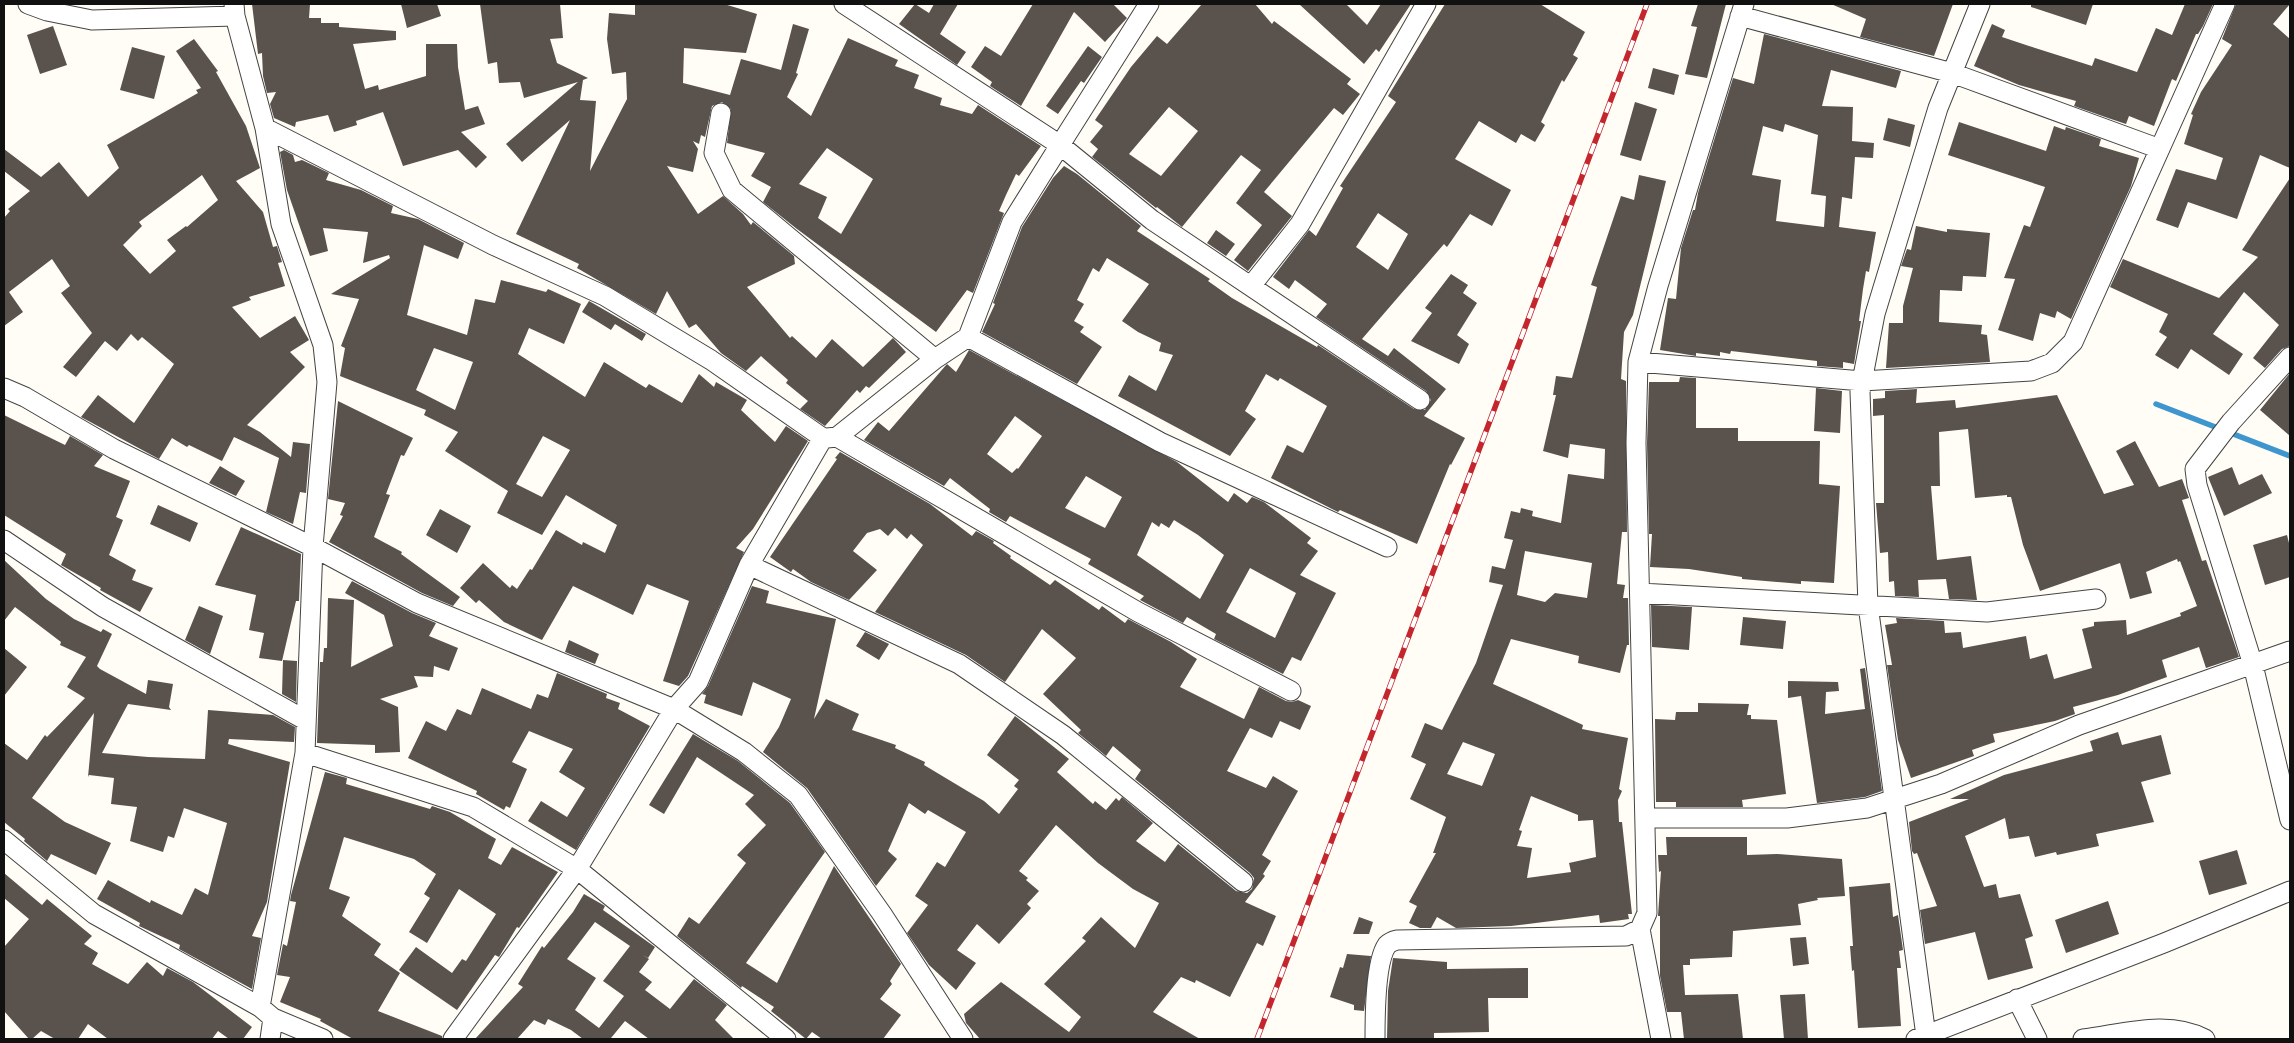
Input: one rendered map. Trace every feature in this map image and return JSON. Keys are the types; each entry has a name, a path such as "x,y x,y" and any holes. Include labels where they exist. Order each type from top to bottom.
{"street":[{"path":"28,4 47,11 92,20 234,10 266,128 281,224 323,345 327,382 313,547 305,753 267,1012 270,1039"},
{"path":"844,4 1060,145 1152,220 1420,400"},
{"path":"453,1039 577,869 674,709 698,682 750,565 830,438 935,359 968,337 1012,222 1149,4"},
{"path":"1251,286 1300,224 1426,4"},
{"path":"1980,4 1938,108 1875,314 1860,392 1868,605 1921,1037 2164,943 2290,891"},
{"path":"1638,362 1862,381 2030,370 2052,363 2073,342 2225,4"},
{"path":"1661,1039 1640,929 1647,913 1636,443 1638,362 1658,286 1742,10 1952,73 2160,149"},
{"path":"721,113 714,153 732,190 935,359"},
{"path":"266,128 493,245 605,296 711,360 830,438 1138,612 1291,691"},
{"path":"968,337 1160,442 1387,547"},
{"path":"2290,357 2231,422 2195,469 2197,485 2254,665 2290,820"},
{"path":"4,388 25,397 114,450 313,547 418,603 674,709 744,752 798,794 882,914 963,1039"},
{"path":"4,540 103,607 305,720"},
{"path":"750,565 959,664 1064,735 1243,882"},
{"path":"1640,593 1987,612 2096,599"},
{"path":"1646,818 1787,818 1867,808 1941,784 2079,725 2290,651"},
{"path":"305,753 473,806 577,869 786,1039"},
{"path":"4,840 94,914 267,1012 323,1039"},
{"path":"1375,1039 1375,999 1384,951 1388,943 1397,940 1626,936 1640,929"},
{"path":"2017,999 2036,1039"},
{"path":"2083,1039 2163,1027 2195,1034 2205,1039"}],"building":[{"path":"252,4 310,4 309,18 321,18 321,23 339,23 339,27 396,31 396,40 353,44 365,89 378,85 379,90 426,76 426,44 457,44 458,67 465,110 478,106 485,124 461,132 487,157 476,168 458,150 403,166 383,112 356,121 357,125 334,132 328,115 296,122 295,127 274,118 270,104 276,92 267,93 263,76 262,53 258,54"},
{"path":"401,4 437,4 441,16 407,28"},
{"path":"480,4 560,4 563,38 550,39 557,63 588,78 583,80 580,100 596,101 590,171 627,99 626,72 612,74 607,39 609,13 635,15 635,4 724,4 757,14 746,53 684,48 683,83 730,95 741,59 781,70 793,24 809,29 796,73 798,74 787,97 811,116 848,38 898,60 895,66 919,75 914,88 942,98 940,105 972,114 978,105 1041,146 1019,176 1016,174 1006,195 999,211 1004,213 973,293 967,290 936,332 763,202 771,187 751,176 765,153 727,143 731,109 722,102 712,106 705,137 701,135 699,144 693,141 698,149 693,172 667,166 698,214 723,196 743,214 751,225 753,222 794,256 795,264 747,287 790,338 792,336 816,358 832,339 863,367 893,338 906,352 869,388 866,386 860,393 857,390 825,426 800,409 808,401 786,383 788,380 761,356 746,371 721,353 696,324 689,328 667,291 656,314 577,268 579,264 516,234 570,120 522,162 506,144 578,82 524,98 520,82 499,83 497,62 488,64","holes":["827,148 873,179 841,234 818,218 827,197 799,184"]},
{"path":"915,4 929,13 934,4 958,4 940,34 966,52 957,65 899,24"},
{"path":"1033,4 1113,4 1127,18 1105,42 1074,12 1021,106 990,86 992,82 971,67 985,46 1001,56"},
{"path":"1202,4 1255,4 1272,24 1274,21 1351,79 1347,84 1360,94 1343,115 1334,108 1264,192 1292,216 1248,271 1234,260 1262,225 1236,203 1261,170 1241,155 1182,227 1092,157 1098,149 1090,142 1103,126 1095,120 1131,67 1157,36 1167,44","holes":["1169,107 1198,131 1161,176 1129,154"]},
{"path":"1299,4 1346,4 1367,25 1381,4 1411,4 1379,52 1376,49 1364,64"},
{"path":"1445,4 1540,4 1585,32 1573,55 1578,58 1564,82 1562,80 1541,122 1545,125 1535,142 1521,134 1516,143 1479,121 1455,159 1511,190 1492,226 1470,214 1447,247 1444,244 1362,339 1388,356 1394,348 1446,389 1424,416 1465,438 1450,464 1417,544 1340,510 1338,512 1271,478 1287,445 1303,453 1327,406 1280,378 1278,381 1266,374 1245,411 1256,419 1230,456 1118,396 1129,375 1156,391 1173,355 1159,351 1161,343 1138,332 1122,321 1149,284 1107,258 1099,272 1093,268 1077,300 1084,304 1074,321 1084,327 1080,332 1102,347 1077,384 982,332 995,304 993,303 1022,227 1053,178 1064,166 1077,174 1141,226 1137,231 1210,279 1208,281 1232,298 1317,347 1318,345 1414,409 1425,410 1431,400 1426,391 1316,317 1327,304 1295,280 1289,289 1273,277 1309,230 1316,236 1343,188 1340,186 1396,102 1388,96","holes":["1378,213 1408,234 1388,270 1356,247"]},
{"path":"1698,4 1726,4 1707,78 1685,74 1697,27 1691,26"},
{"path":"1831,4 1953,4 1934,56 1860,37 1866,19"},
{"path":"2031,4 2093,4 2086,25 2031,7"},
{"path":"2185,4 2213,4 2203,26 2198,34 2196,34 2176,81 2172,79 2154,126 2129,116 2126,124 2074,106 2076,101 2019,85 1974,66 1992,24 2005,30 2002,37 2029,46 2092,66 2095,58 2137,72 2156,28 2172,35"},
{"path":"2236,4 2290,4 2273,24 2290,39 2290,168 2260,155 2237,219 2188,202 2178,228 2156,220 2176,169 2216,180 2223,158 2184,144 2193,115 2191,114 2201,92 2232,45 2222,39"},
{"path":"53,26 67,65 40,74 27,35"},
{"path":"1764,34 1901,71 1896,88 1831,70 1822,106 1853,107 1852,141 1874,143 1873,158 1855,157 1852,199 1842,197 1839,227 1876,232 1869,272 1866,271 1863,289 1859,321 1861,321 1854,364 1843,362 1843,368 1817,366 1817,361 1731,351 1730,354 1720,352 1720,356 1696,353 1696,356 1660,350 1668,298 1676,299 1681,248 1693,210 1695,210 1698,193 1733,78 1754,84","holes":["1785,124 1818,135 1811,194 1826,196 1824,227 1776,221 1781,180 1752,175 1763,126 1783,132"]},
{"path":"194,39 218,71 216,72 246,126 260,168 236,181 263,212 273,247 277,246 282,262 278,263 285,286 249,297 251,300 232,307 260,338 295,316 309,340 290,352 305,367 247,425 260,432 291,457 293,442 310,444 306,493 300,492 293,524 266,512 279,458 234,437 222,461 189,445 187,447 172,438 159,459 81,417 98,395 134,423 174,364 142,337 138,341 131,334 117,351 105,341 76,377 63,367 92,333 61,293 70,286 52,259 9,292 23,312 4,326 4,218 10,211 8,209 30,191 4,171 4,149 41,177 59,162 88,197 119,168 107,145 198,93 196,90 201,88 176,51","holes":["202,175 218,200 187,227 167,240 176,251 150,274 123,245 142,226 139,222"]},
{"path":"1088,46 1102,57 1084,83 1081,81 1058,114 1046,106"},
{"path":"132,47 165,56 154,99 120,90"},
{"path":"1653,68 1679,75 1674,95 1648,88"},
{"path":"1635,102 1657,109 1641,161 1620,155"},
{"path":"1888,118 1915,125 1910,147 1883,140"},
{"path":"1959,122 2046,151 2054,126 2065,130 2066,127 2101,139 2099,146 2139,158 2131,186 2071,319 2057,311 2055,318 2040,313 2033,341 1998,330 2015,279 2004,278 2024,225 2030,227 2045,187 1948,155"},
{"path":"284,150 293,155 295,162 302,160 329,173 326,180 361,190 393,206 391,213 418,219 464,243 458,259 424,245 407,315 467,335 475,299 495,303 501,280 546,292 548,289 581,304 564,344 529,328 518,354 585,397 604,362 646,388 649,384 682,403 699,374 714,387 716,382 747,400 741,410 775,442 786,426 808,441 753,529 736,548 744,552 688,676 679,686 663,681 689,601 647,584 633,615 573,586 542,640 504,622 479,600 476,603 460,588 483,563 510,588 512,585 517,589 530,569 532,570 556,530 582,545 583,542 605,553 617,525 566,495 542,535 497,513 508,491 445,451 458,432 424,415 426,410 340,376 345,348 341,346 359,299 331,294 390,258 389,255 363,263 368,232 323,228 328,251 310,256 287,190 280,152","holes":["434,348 473,362 455,410 416,390","543,436 570,450 542,497 516,484"]},
{"path":"1639,175 1666,181 1633,315 1624,332 1621,379 1626,381 1627,532 1622,532 1617,584 1625,585 1623,598 1628,598 1629,645 1627,645 1620,673 1578,663 1579,656 1511,639 1493,684 1583,725 1582,729 1628,738 1619,789 1622,791 1618,800 1619,822 1622,822 1632,914 1628,914 1629,919 1600,923 1599,915 1511,926 1456,928 1437,917 1431,928 1420,928 1409,923 1417,906 1409,902 1436,853 1433,853 1446,817 1410,799 1426,764 1411,757 1425,723 1442,730 1476,663 1503,585 1489,582 1492,566 1505,569 1513,540 1504,538 1511,511 1520,513 1521,508 1533,511 1532,516 1561,523 1568,474 1604,479 1605,449 1570,444 1568,458 1543,451 1556,395 1553,395 1556,376 1572,378 1597,287 1591,285 1621,196 1634,200","holes":["1525,551 1592,563 1587,598 1555,593 1545,602 1517,595","1463,742 1495,754 1482,786 1447,774","1531,796 1578,815 1578,821 1593,820 1596,857 1569,863 1571,872 1527,878 1532,848 1517,846 1522,831 1519,830"]},
{"path":"2290,178 2290,346 2282,349 2265,368 2253,358 2279,325 2244,292 2213,334 2243,354 2229,375 2191,349 2178,369 2155,355 2167,337 2159,332 2168,314 2110,287 2123,259 2219,298 2258,257 2242,250"},
{"path":"1916,226 1947,232 1947,229 1990,233 1986,277 1963,276 1962,291 1940,290 1939,322 1982,325 1981,334 1987,335 1990,362 1886,368 1889,323 1903,323 1903,306 1913,268 1901,266 1907,249 1911,250"},
{"path":"1216,230 1235,244 1226,256 1207,243"},
{"path":"1451,274 1468,285 1463,293 1477,303 1457,335 1469,344 1459,364 1411,341 1432,313 1425,308"},
{"path":"589,301 646,334 642,341 615,324 611,330 582,312"},
{"path":"969,350 1177,462 1228,502 1234,493 1247,503 1252,497 1264,502 1311,538 1307,543 1318,551 1300,575 1336,593 1301,661 1292,657 1283,674 1214,639 1216,634 1187,617 1183,623 1140,600 1144,596 1088,564 1091,559 1010,516 1006,522 989,512 990,509 950,478 944,486 864,440 878,422 889,431 947,364 956,372","holes":["1015,416 1042,436 1018,469 1012,473 987,454","1086,476 1122,497 1105,528 1065,508","1174,520 1224,555 1200,599 1137,555 1152,522 1159,527 1161,523 1169,528","1250,568 1296,593 1275,638 1226,612"]},
{"path":"2290,373 2290,436 2260,410"},
{"path":"1680,377 1696,378 1696,428 1738,428 1738,441 1820,441 1819,484 1840,486 1834,583 1801,581 1801,584 1742,579 1742,577 1689,569 1650,567 1652,534 1649,534 1647,443 1649,382 1679,382"},
{"path":"1816,388 1842,391 1840,433 1814,431"},
{"path":"1917,389 1916,403 1955,400 1956,408 2057,395 2104,494 2134,485 2116,451 2135,441 2159,487 2182,479 2189,498 2182,500 2202,561 2206,560 2239,657 2206,668 2199,647 2162,660 2167,677 2118,695 2073,707 2075,714 2055,721 1993,734 1995,742 1972,750 1974,756 1911,778 1898,740 1887,665 1892,665 1885,625 1897,623 1896,618 1944,621 1945,633 1961,632 1963,648 2026,636 2030,659 2047,654 2054,679 2092,668 2082,629 2094,626 2094,622 2126,620 2127,635 2181,616 2180,613 2197,606 2180,561 2178,562 2177,559 2146,572 2152,593 2130,599 2120,563 2040,591 2023,545 2011,497 2007,497 2007,495 1975,498 1968,429 1939,432 1940,486 1931,486 1937,560 1971,556 1977,600 1949,599 1946,579 1918,580 1919,597 1895,596 1894,581 1889,582 1888,552 1880,553 1876,503 1884,503 1884,415 1873,416 1873,399 1885,398 1885,391"},
{"path":"338,401 413,438 404,456 401,455 386,494 390,495 374,537 402,552 401,554 460,597 453,606 422,593 329,542 343,516 340,515 345,503 328,499"},
{"path":"4,415 65,445 70,436 103,455 94,466 130,481 116,517 123,520 109,555 136,570 132,580 153,588 140,612 100,590 101,588 61,565 66,554 4,515"},
{"path":"840,452 930,504 972,536 976,531 994,541 993,543 1011,556 1010,558 1050,585 1055,580 1099,610 1102,606 1125,623 1128,619 1171,642 1197,659 1180,687 1244,719 1259,687 1286,701 1298,700 1311,706 1300,730 1280,721 1272,738 1250,728 1227,771 1266,788 1273,776 1298,791 1262,855 1271,861 1263,874 1265,876 1245,902 1276,916 1263,946 1257,943 1230,997 1196,980 1195,983 1181,977 1153,1012 1200,1039 980,1039 966,1023 964,1014 1001,982 1069,1032 1081,1017 1044,984 1086,941 1082,938 1101,917 1135,948 1159,903 1133,889 1098,863 1056,825 1019,871 1039,891 1027,904 1031,908 999,944 977,924 957,950 976,963 956,990 929,965 907,933 928,905 915,896 937,862 945,867 966,832 928,810 925,814 909,803 888,851 897,859 876,886 807,788 763,752 779,727 791,699 753,682 742,716 704,703 706,695 702,694 708,686 752,586 769,591 766,603 836,619 814,719 826,699 859,714 852,730 896,745 895,748 925,762 924,765 984,801 999,814 1018,789 1014,786 1019,780 987,755 1015,716 1069,759 1057,772 1093,804 1095,801 1106,810 1116,798 1119,801 1122,797 1153,823 1136,841 1165,862 1178,844 1236,891 1247,893 1252,889 1254,878 1250,873 1135,779 1141,770 1113,746 1106,756 1078,733 1081,730 1043,694 1076,658 1042,629 1005,682 966,655 875,612 923,545 911,534 907,539 895,528 888,536 880,529 867,533 853,551 877,570 849,600 811,582 793,569 791,572 770,557"},
{"path":"220,466 245,481 236,496 209,483"},
{"path":"2232,467 2239,485 2262,474 2272,493 2224,516 2208,477"},
{"path":"158,505 198,523 190,542 150,524"},
{"path":"440,509 471,526 457,553 426,535"},
{"path":"241,527 301,554 299,601 296,601 282,661 259,658 264,633 249,630 256,595 215,585"},
{"path":"2287,535 2290,547 2290,577 2265,585 2253,545"},
{"path":"4,560 46,599 74,619 101,632 103,629 112,634 97,666 100,669 146,694 148,680 173,684 169,707 171,710 128,704 102,753 205,759 208,710 273,715 295,727 294,742 229,739 228,744 290,762 267,902 252,936 261,938 252,989 179,949 180,945 139,926 140,923 97,899 108,880 150,903 151,900 182,915 195,888 208,895 227,823 184,808 174,838 168,836 163,852 130,841 137,807 111,804 114,778 89,775 88,777 94,713 32,798 65,822 111,843 96,875 51,854 47,861 24,841 25,839 4,822 4,743 27,760 45,735 47,737 85,698 67,687 86,657 60,645 61,642 15,607 4,621"},
{"path":"352,581 412,613 436,623 429,636 458,648 449,671 434,666 433,677 414,676 418,687 380,699 398,707 400,752 375,753 375,745 317,743 320,662 323,662 324,648 327,648 328,598 354,600 351,667 393,646 384,615 345,593"},
{"path":"1651,605 1692,607 1689,650 1652,647"},
{"path":"199,606 223,616 210,654 185,640"},
{"path":"1743,617 1786,621 1783,649 1740,645"},
{"path":"865,632 889,644 879,660 856,646"},
{"path":"569,640 599,654 595,664 565,652"},
{"path":"4,648 27,667 4,696"},
{"path":"283,660 297,661 296,702 282,694"},
{"path":"1865,668 1882,791 1865,797 1817,803 1801,696 1788,698 1788,681 1838,682 1839,691 1826,692 1825,714 1865,709 1860,669"},
{"path":"557,673 607,694 606,698 620,703 618,709 650,726 576,850 528,821 541,801 567,817 585,788 559,772 573,749 529,731 512,762 527,769 510,808 506,806 504,810 476,794 477,791 408,758 426,721 446,731 457,709 471,715 482,688 531,709 537,694 548,698"},
{"path":"1698,703 1749,704 1747,715 1751,715 1751,719 1777,720 1786,794 1742,800 1743,807 1676,807 1676,802 1656,802 1655,719 1675,720 1676,712 1698,712"},
{"path":"2118,732 2122,745 2161,735 2171,774 2141,782 2154,822 2096,834 2099,846 2057,855 2056,852 2035,857 2029,836 2009,839 2005,818 1965,836 1984,887 1996,884 1999,898 2020,894 2033,936 2025,939 2033,968 1988,980 1975,932 1925,944 1920,910 1937,906 1917,853 1914,854 1912,851 1909,822 1969,799 1950,799 2004,775 2093,751 2090,741"},
{"path":"693,734 738,761 790,803 825,852 746,963 777,983 834,866 901,964 890,981 892,984 880,999 901,1015 883,1039 822,1039 812,1032 806,1039 771,1011 774,1007 742,986 741,988 677,936 689,917 699,924 746,863 737,855 766,825 745,804 754,795 697,757 664,814 649,805"},
{"path":"325,772 347,778 346,784 430,809 432,806 450,812 496,839 488,858 501,865 512,847 558,872 519,928 517,927 499,957 495,955 457,1010 399,970 416,947 452,973 462,959 466,961 496,914 459,889 427,943 409,932 430,898 424,894 436,874 414,859 344,837 329,889 350,897 342,916 381,944 374,955 400,973 378,1011 442,1036 442,1039 353,1039 320,1021 321,1019 280,1002 290,977 277,975 283,944 287,946 296,902 290,901 291,895"},
{"path":"1666,837 1747,837 1747,855 1777,854 1842,859 1845,896 1817,898 1818,900 1798,904 1801,925 1733,931 1732,957 1690,959 1690,965 1683,965 1685,995 1738,994 1743,1039 1684,1039 1681,1012 1667,1012 1660,976 1660,916 1658,916 1661,871 1659,872 1658,855 1667,855"},
{"path":"2237,850 2247,884 2209,895 2199,861"},
{"path":"4,873 42,905 47,899 92,936 84,944 98,953 92,964 128,984 147,962 163,976 167,968 193,982 252,1027 243,1039 229,1039 218,1031 212,1039 108,1039 88,1024 78,1039 55,1039 41,1031 32,1039 29,1039 4,1011 4,947 29,919 4,898"},
{"path":"1890,883 1893,917 1898,915 1903,950 1899,951 1901,968 1897,968 1901,1026 1858,1028 1854,970 1852,971 1850,946 1853,946 1849,887"},
{"path":"584,894 605,906 603,910 655,947 648,958 643,955 649,959 639,972 652,982 645,990 670,1009 694,979 727,1005 715,1020 734,1039 649,1039 625,1021 611,1038 613,1039 583,1039 571,1030 548,1019 545,1025 534,1020 517,1039 475,1039 523,987 518,984 542,946 544,948 573,912","holes":["595,922 630,946 603,981 624,996 599,1028 575,1010 596,978 567,959"]},
{"path":"2108,901 2119,934 2066,953 2055,920"},
{"path":"1359,917 1373,922 1369,934 1353,934"},
{"path":"1806,937 1809,964 1793,966 1790,938"},
{"path":"1347,954 1371,956 1364,1011 1354,1010 1354,1005 1330,997 1340,967 1343,968"},
{"path":"1393,958 1447,962 1447,969 1528,968 1528,998 1488,998 1489,1032 1434,1033 1434,1039 1387,1039 1388,991"},
{"path":"1805,994 1808,1039 1784,1039 1780,995"}],"waterway":[{"path":"2156,404 2290,456"}],"railway":[{"path":"1257,1039 1647,4"}]}
